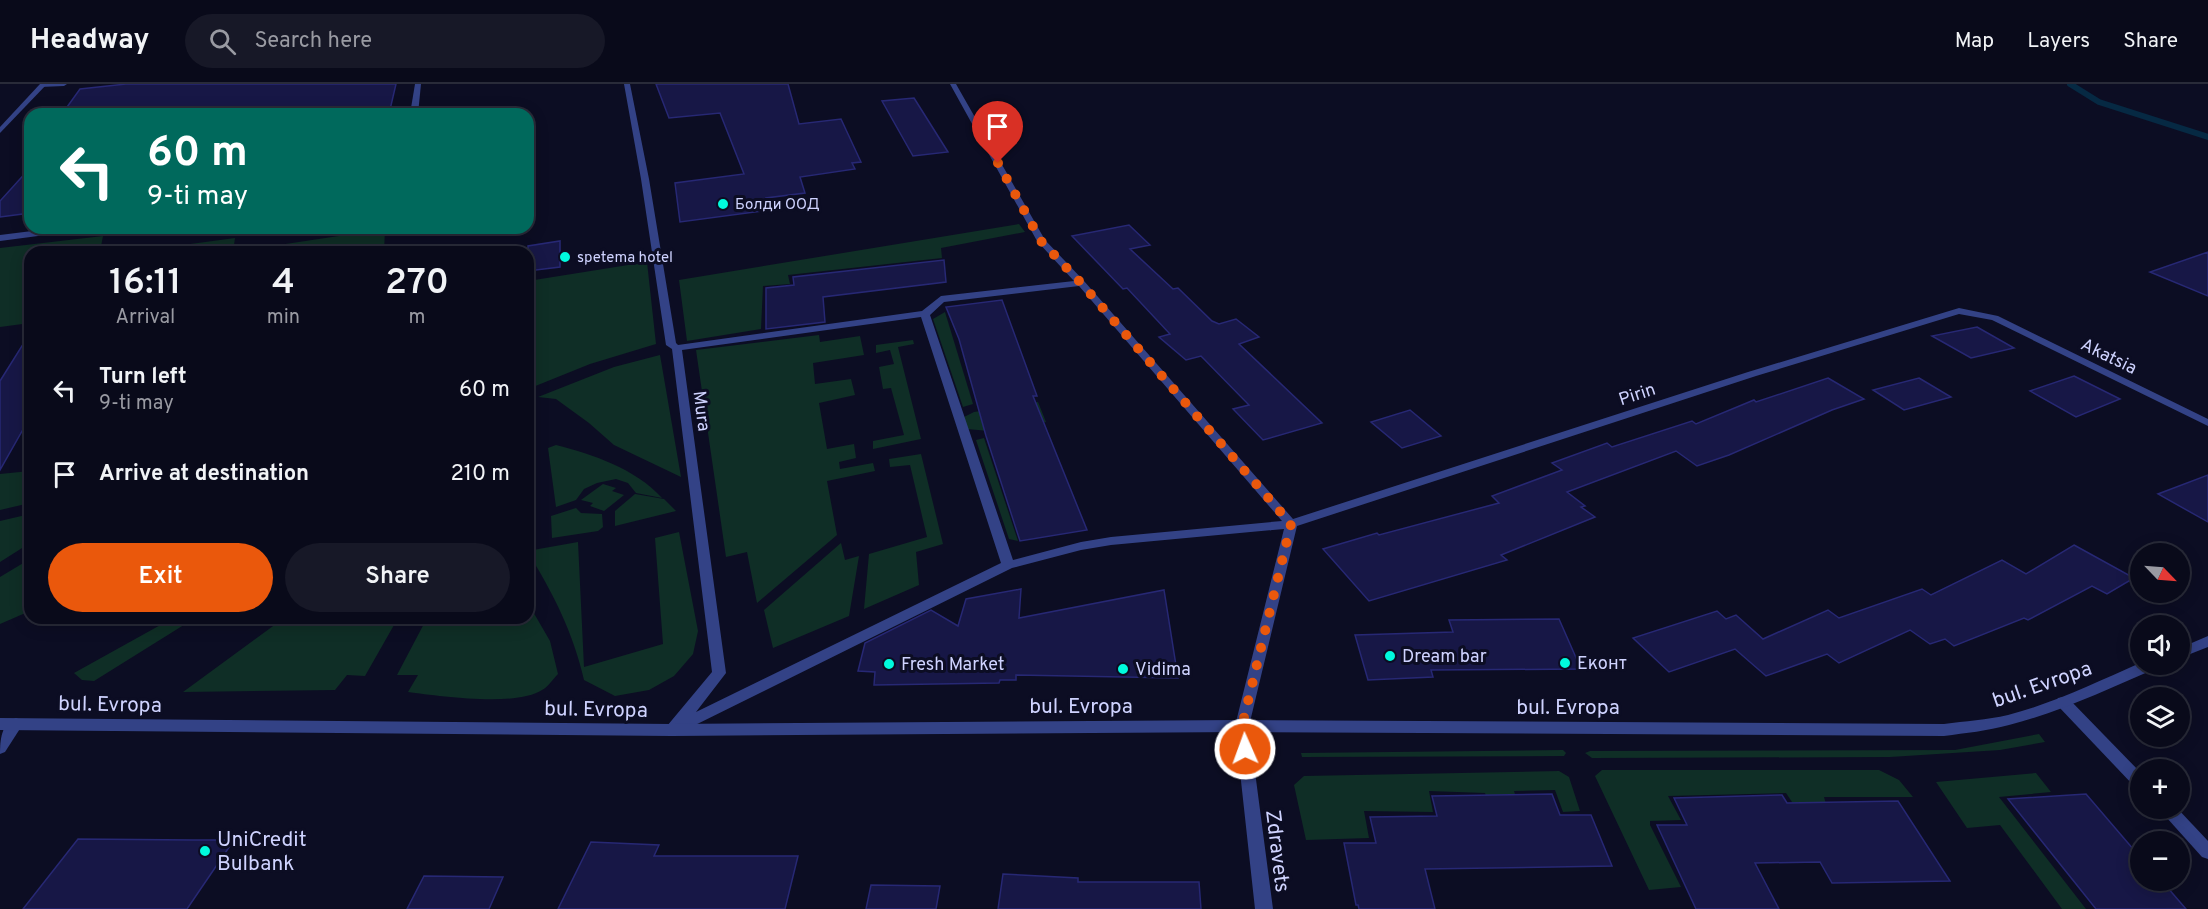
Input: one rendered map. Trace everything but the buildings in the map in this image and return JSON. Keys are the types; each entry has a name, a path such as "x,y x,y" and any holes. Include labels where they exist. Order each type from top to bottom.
{"street":[{"path":"0,131 43,85 64,84"},
{"path":"415,108 418,84"},
{"name":"Mura","path":"627,84 645,179 671,345 677,348 719,673 672,730"},
{"path":"953,84 1041,241 1081,283 1291,524 1242,726"},
{"path":"0,238 30,234"},
{"path":"677,348 925,314 941,299 1081,283"},
{"name":"Pirin","path":"672,730 1008,565 1081,546 1111,541 1291,524 1752,374 1959,311 1995,318"},
{"path":"925,314 1008,565"},
{"name":"Akatsia","path":"1995,318 2208,423"},
{"path":"2190,649 2208,641"},
{"name":"bul. Evropa","path":"0,724 672,730 1242,726 1944,730 1986,725 2064,702 2130,674"},
{"path":"2064,702 2130,771"},
{"path":"0,748 16,724"},
{"name":"Zdravets","path":"1242,726 1264,909"},
{"path":"2176,819 2208,852"}],"green space":[{"path":"1019,224 1025,232 941,248 942,258 788,275 790,284 763,286 761,329 687,341 679,280"},
{"path":"352,234 385,234 384,246 273,246"},
{"path":"103,236 101,246 24,246 24,324 0,327 0,248"},
{"path":"235,238 234,246 176,246"},
{"path":"647,262 656,344 590,364 534,387 534,280"},
{"path":"945,312 973,404 963,407 933,319"},
{"path":"819,335 820,342 860,336 864,355 813,363 815,384 851,379 855,395 819,403 827,449 854,444 856,458 839,462 840,469 873,463 875,471 827,481 837,535 757,603 747,552 726,557 696,350"},
{"path":"913,340 914,344 898,347 921,439 873,449 873,441 904,435 891,388 883,389 879,367 894,364 890,350 876,353 876,345"},
{"path":"660,355 681,477 614,445 556,399 538,397 614,367"},
{"path":"1038,402 1046,422 989,431 967,429 964,417 974,412"},
{"path":"984,438 1018,541 1009,539 976,440"},
{"path":"556,445 599,458 627,471 662,498 636,493 628,483 616,479 597,483 584,489 576,500 556,507 548,448"},
{"path":"921,454 943,544 916,552 919,585 864,609 869,554 927,537 910,465 890,467 889,459"},
{"path":"24,472 24,504 0,510 0,474"},
{"path":"603,484 616,488 612,491 624,495 604,511 590,506 593,503 581,500"},
{"path":"635,494 664,499 676,511 615,526 615,511"},
{"path":"576,508 581,513 602,514 603,527 598,531 552,538 551,516"},
{"path":"24,515 24,547 0,562 0,521"},
{"path":"679,532 698,631 693,654 674,676 649,690 615,696 584,680 575,647 562,614 534,563 534,550 578,542 584,667 663,644 655,538"},
{"path":"841,543 845,560 859,556 849,616 773,648 764,610"},
{"path":"24,563 24,614 0,624 0,577"},
{"path":"534,613 550,641 558,674 542,690 530,695 496,699 408,692 418,675 397,675 424,624 534,624"},
{"path":"162,624 185,624 94,681 82,680 74,673"},
{"path":"276,624 395,624 365,676 347,675 335,690 183,692"},
{"path":"2039,734 2045,742 2000,750 1890,757 1592,758 1585,753 1590,751 1955,750"},
{"path":"1563,750 1566,753 1564,756 1302,757 1301,753"},
{"path":"1602,770 1879,770 1899,780 1913,797 1824,797 1826,804 1794,805 1786,793 1668,796 1681,820 1650,821 1650,825 1681,887 1649,890 1595,776"},
{"path":"1559,771 1569,777 1580,811 1563,812 1555,790 1514,791 1521,813 1492,813 1485,793 1429,791 1433,812 1364,811 1369,838 1306,840 1294,785 1304,776"},
{"path":"2036,773 2051,792 1999,797 2086,909 2062,909 2000,825 1967,828 1936,782"}],"waterway":[{"path":"2070,84 2099,102 2208,137"}],"place":[{"name":"Болди ООД","path":"723,204"},
{"name":"spetema hotel","path":"565,257"},
{"name":"Dream bar","path":"1390,656"},
{"name":"Еконт","path":"1565,663"},
{"name":"Fresh Market","path":"889,664"},
{"name":"Vidima","path":"1123,669"},
{"name":"UniCredit Bulbank","path":"205,851"}],"route":[{"path":"998,163 1041,241 1081,283 1291,524 1242,726 1245,749"}]}
